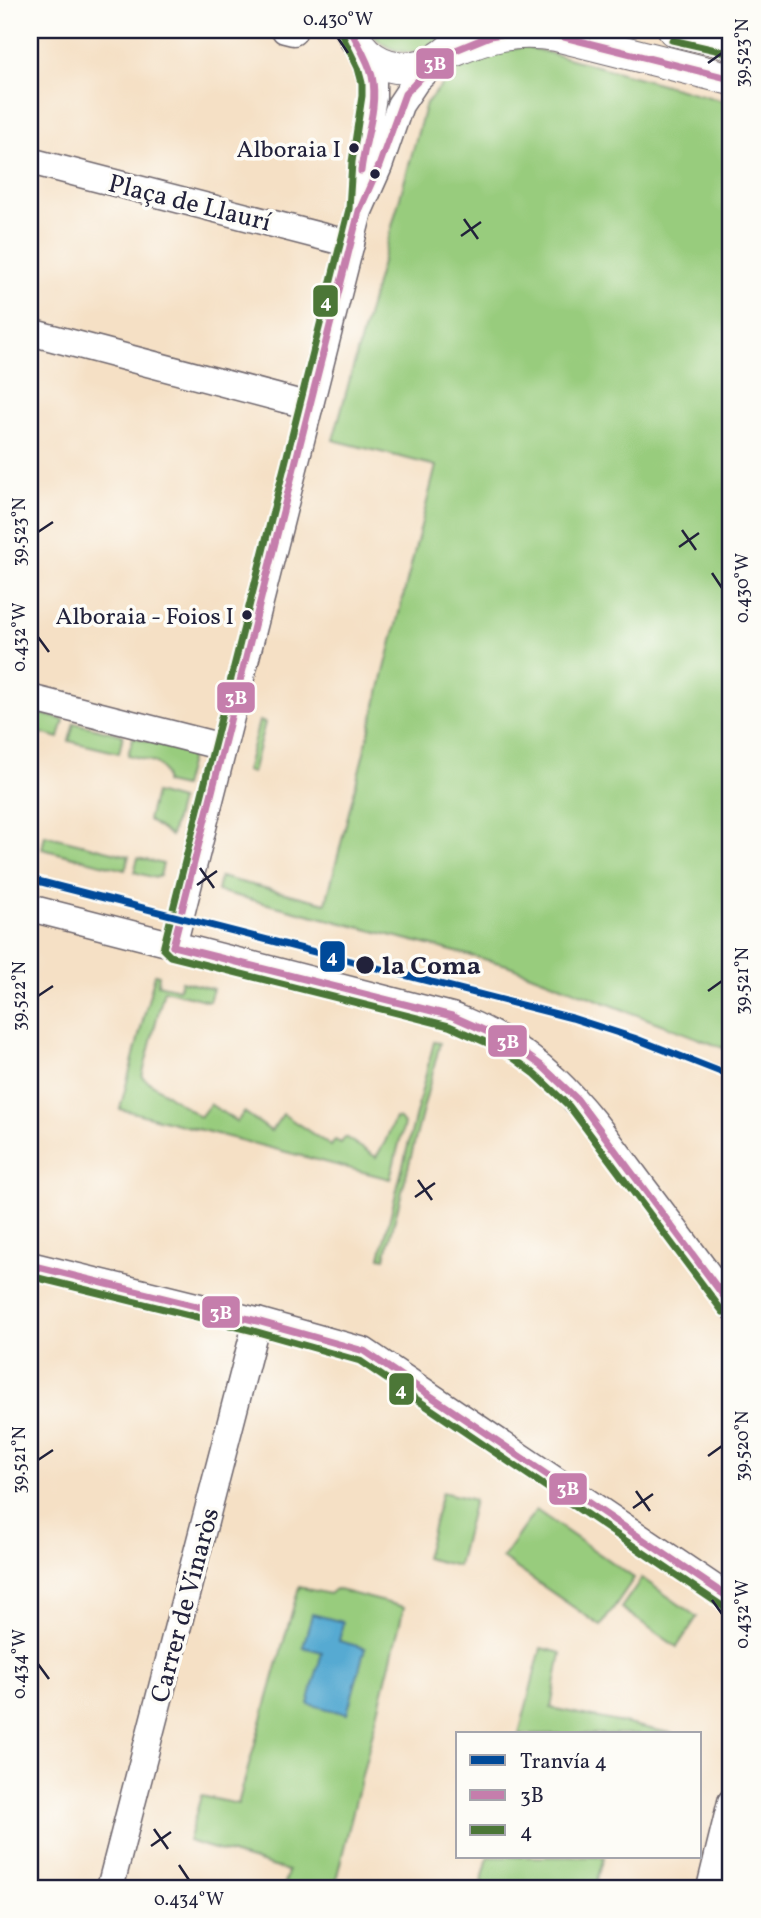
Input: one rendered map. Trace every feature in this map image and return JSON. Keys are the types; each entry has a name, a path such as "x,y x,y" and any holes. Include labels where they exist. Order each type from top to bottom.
{"main road":[{"path":"674,30 731,43"},
{"path":"357,39 378,61 397,68 418,68 451,47 490,36 524,32 556,35 731,79"},
{"path":"615,50 731,93"}],"street":[{"path":"173,946 359,211 362,163 373,97 373,81 357,39"},
{"path":"359,211 379,166 400,104 416,81 451,47"},
{"name":"Plaça de Llaurí","path":"30,161 351,244"},
{"path":"30,332 310,406"},
{"path":"30,698 223,747"},
{"path":"30,908 452,1016 506,1040 542,1066 577,1099 731,1306"},
{"path":"30,1265 257,1321 365,1351 731,1599"},
{"name":"Carrer de Vinaròs","path":"110,1888 257,1321"},
{"path":"710,1888 731,1802"}],"green space":[{"path":"369,30 449,30 431,47 403,52 388,47"},
{"path":"524,46 731,103 731,1051 507,965 217,891 220,877 326,903 436,466 333,440 426,103 462,63"},
{"path":"30,711 64,720 59,738 30,730"},
{"path":"259,721 265,723 252,773 246,771"},
{"path":"74,723 123,735 119,753 69,741"},
{"path":"133,737 192,753 183,787 165,783 163,770 154,762 128,755"},
{"path":"155,793 180,800 171,836 148,820"},
{"path":"45,835 129,856 125,870 42,849"},
{"path":"138,858 163,864 160,876 155,878 134,872"},
{"path":"155,974 159,975 158,984 179,989 181,981 213,989 209,1001 164,990 142,1077 200,1117 210,1104 237,1122 244,1112 271,1131 283,1114 331,1146 335,1140 341,1143 345,1137 376,1157 395,1118 400,1119 404,1124 390,1179 120,1109"},
{"path":"434,1042 440,1043 385,1258 380,1257"},
{"path":"442,1492 474,1500 458,1566 425,1558"},
{"path":"536,1510 634,1578 601,1626 502,1558"},
{"path":"642,1578 697,1617 677,1647 621,1608"},
{"path":"299,1587 329,1594 335,1589 404,1607 334,1888 284,1888 288,1871 188,1841 201,1796 238,1804"},
{"path":"541,1648 561,1653 551,1708 665,1732 520,1732"},
{"path":"488,1858 604,1858 595,1888 480,1888"}],"water":[{"path":"312,1614 343,1622 339,1641 365,1648 347,1714 308,1704 322,1652 303,1647"}],"tram line":[{"name":"4","path":"30,879 572,1018 634,1038 731,1076"}],"transit line":[{"name":"3B","path":"351,30 368,64 374,88 361,171"},
{"name":"3B","path":"173,946 359,211 379,166 405,94 437,61 451,52 490,36 514,32 556,35 731,79"},
{"name":"4","path":"342,35 362,83 349,209 163,949 170,956 449,1026 501,1049 535,1074 569,1106 723,1312"},
{"name":"4","path":"672,40 729,53"},
{"name":"3B","path":"173,946 452,1016 506,1040 542,1066 577,1099 731,1306"},
{"name":"3B","path":"30,1265 257,1321 364,1351 731,1599"},
{"name":"4","path":"30,1276 254,1331 360,1361 725,1608"}],"place":[{"name":"Alboraia I","path":"354,148"},
{"name":"Alboraia - Foios I","path":"247,615"},
{"name":"la Coma","path":"365,965"}]}
